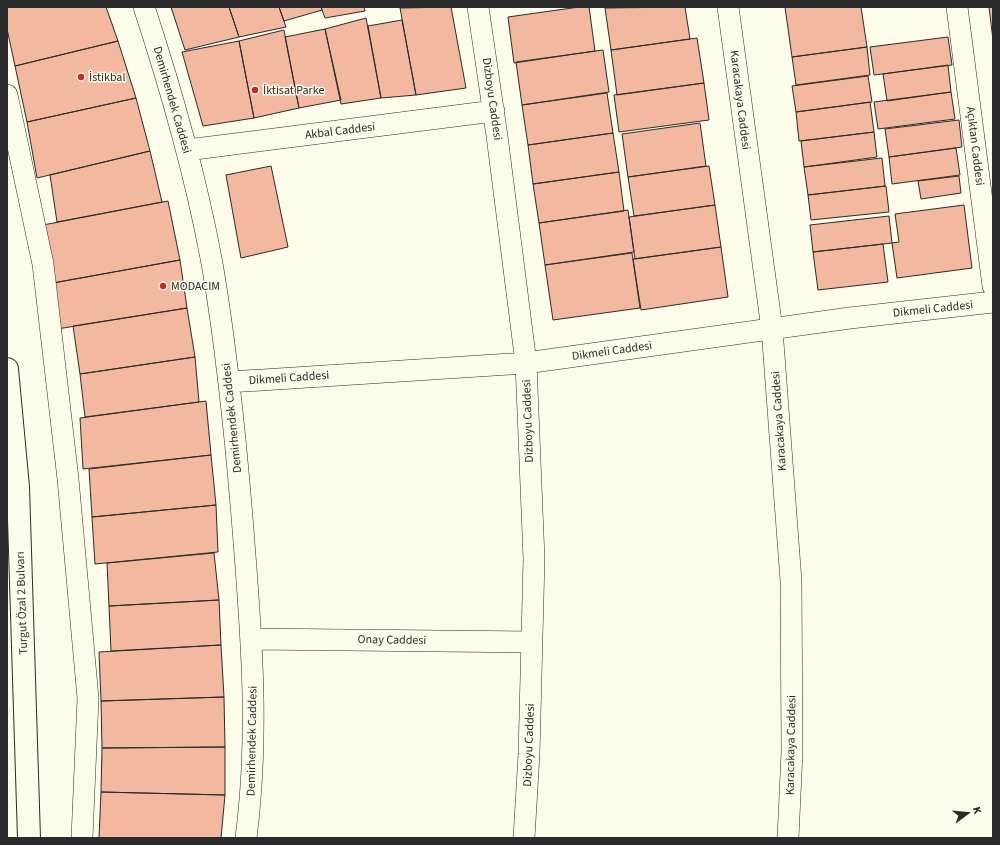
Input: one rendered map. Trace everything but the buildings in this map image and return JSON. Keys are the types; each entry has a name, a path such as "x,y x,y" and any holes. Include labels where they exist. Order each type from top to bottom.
{"highway":[{"name":"Turgut Özal 2 Bulvarı","path":"7,369 18,487 29,838"}],"street":[{"name":"Demirhendek Caddesi","path":"144,7 186,150 213,268 229,382 252,639 254,746 252,792 246,838"},
{"name":"Dizboyu Caddesi","path":"478,7 494,111 526,363 534,559 529,754 524,838"},
{"name":"Karacakaya Caddesi","path":"728,7 772,329 791,581 792,752 788,838"},
{"name":"Açıktan Caddesi","path":"957,7 993,286"},
{"path":"7,94 43,264 68,479 88,698 82,838"},
{"name":"Akbal Caddesi","path":"186,150 494,111"},
{"name":"Dikmeli Caddesi","path":"229,382 526,363 772,329 993,302"},
{"name":"Onay Caddesi","path":"252,639 532,642"}],"place":[{"name":"İstikbal","path":"81,77"},
{"name":"İktisat Parke","path":"255,90"},
{"name":"MODACIM","path":"163,286"}]}
